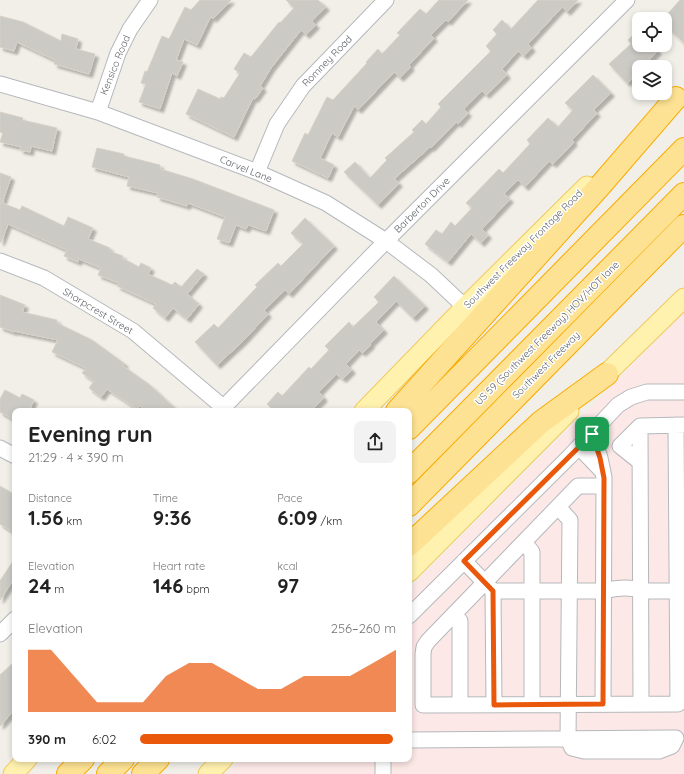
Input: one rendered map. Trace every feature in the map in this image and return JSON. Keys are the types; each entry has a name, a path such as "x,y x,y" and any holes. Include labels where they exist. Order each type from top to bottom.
{"highway":[{"path":"400,408 599,187 680,94"},
{"path":"412,425 684,149"},
{"name":"US 59 (Southwest Freeway) HOV/HOT lane","path":"412,469 684,194"},
{"name":"Southwest Freeway","path":"412,502 684,226"},
{"path":"412,542 541,422 606,374"},
{"path":"68,774 80,762"},
{"path":"108,774 120,762"},
{"path":"144,774 155,762"}],"main road":[{"name":"Southwest Freeway Frontage Road","path":"367,408 465,307 680,94"},
{"path":"412,569 524,455 684,298"},
{"path":"13,774 24,762"},
{"path":"208,774 220,762"}],"street":[{"name":"Kensico Road","path":"98,112 118,53 130,29 150,0"},
{"name":"Romney Road","path":"257,172 277,124 303,86 386,0"},
{"name":"Barberton Drive","path":"223,408 386,241 627,0"},
{"name":"Carvel Lane","path":"0,84 98,112 257,172 326,203 386,241 431,275 465,307"},
{"name":"Sharpcrest Street","path":"0,261 44,278 134,331 221,408"},
{"path":"412,613 592,434 618,405 631,397 648,392 684,392"},
{"path":"603,479 578,486 524,542 489,587 454,614 428,641 424,647 424,705 678,704 680,425 640,426 620,446 640,462"},
{"path":"640,426 641,704"},
{"path":"592,434 600,458 603,479 603,704"},
{"path":"0,448 12,454"},
{"path":"574,452 603,479"},
{"path":"412,740 568,739 591,738 676,738 672,746 659,751 584,751 572,748 568,739 570,520 558,507"},
{"path":"524,542 532,552 532,704"},
{"path":"464,561 489,587 532,591 604,591 613,588 634,588 641,591 680,591"},
{"path":"489,587 494,705"},
{"path":"454,614 460,621 460,705"},
{"path":"0,634 12,622"},
{"path":"383,762 383,774"}],"shaded area":[{"path":"684,313 684,774 227,774 238,762 412,762 412,586"}],"building":[{"path":"200,0 231,0 213,19 211,16 197,45 184,39 176,60 183,62 177,76 172,73 160,109 139,102 146,84 141,83 145,71 147,72 162,36 169,39 185,7 191,10"},
{"path":"286,0 318,0 326,7 312,21 316,25 306,35 301,30 271,68 260,86 263,88 255,99 253,98 234,137 186,114 198,89 220,99 221,97 224,98 240,73 234,69 244,53 251,57 279,22 280,23 294,8"},
{"path":"439,0 468,0 448,22 446,20 431,35 434,38 409,65 411,67 400,78 394,72 358,110 354,106 338,137 332,133 320,158 334,165 328,178 292,161 305,133 308,135 327,97 333,100 378,49 382,54 400,35 397,33 420,9 426,14"},
{"path":"538,0 578,0 567,12 562,7 528,44 532,48 524,56 518,51 502,69 507,75 486,95 482,91 464,109 468,113 458,124 456,122 431,148 430,147 394,179 399,183 378,205 344,172 355,162 370,178 387,160 385,158 414,132 412,130 422,120 426,124 441,107 438,104 491,51 486,46 497,34 493,30 502,20 511,29"},
{"path":"680,0 684,0 684,43 672,32 672,12 669,12"},
{"path":"0,16 23,22 61,41 62,34 78,39 76,49 95,54 89,74 54,64 55,60 17,42 14,51 0,47"},
{"path":"632,36 632,52 657,52 649,60 632,60 632,78 627,83 609,64 631,44 628,40"},
{"path":"593,75 611,93 593,110 597,113 572,140 574,142 553,164 549,161 525,187 518,180 504,194 510,199 482,229 488,235 481,243 471,234 448,262 425,244 436,230 442,234 451,222 455,226 472,208 466,203 499,169 503,173 530,144 527,140 548,118 558,127 573,110 565,103"},
{"path":"0,112 23,118 22,120 57,128 52,151 31,146 30,152 20,150 21,147 0,142 3,133 0,132"},
{"path":"97,148 124,154 124,156 160,165 160,169 193,179 274,210 266,231 248,225 246,229 236,225 229,243 217,239 225,217 188,203 187,206 157,197 158,193 127,186 129,177 92,167"},
{"path":"0,173 11,177 2,203 20,210 22,206 64,226 68,217 93,228 88,239 110,248 109,251 123,256 122,258 139,267 141,263 151,268 148,274 172,285 175,282 181,287 197,269 204,274 187,294 199,304 187,319 173,308 165,318 153,308 156,304 117,286 119,283 98,275 101,268 79,259 78,262 64,256 67,250 8,224 0,242"},
{"path":"305,218 334,246 289,294 285,290 264,310 268,314 243,341 217,365 195,342 214,324 218,328 257,287 255,285 278,263 281,266 303,244 291,233"},
{"path":"394,276 425,306 413,318 396,301 376,322 384,330 370,344 371,345 362,353 359,350 346,364 352,370 343,379 336,374 319,392 324,398 314,408 271,408 267,404 278,392 282,396 309,367 311,369 329,350 325,346 349,322 353,327 379,302 374,297"},
{"path":"0,295 25,305 22,312 57,320 57,323 92,340 125,364 123,366 150,385 175,408 142,408 140,406 136,408 107,389 101,397 89,388 94,381 82,373 86,368 52,352 58,340 14,332 0,327"},
{"path":"5,390 20,398 22,394 34,400 30,408 12,408 12,418 0,412 0,399"},
{"path":"0,486 12,493 12,531 0,524"},
{"path":"12,563 12,582 0,600 0,581"},
{"path":"12,664 12,712 0,726 0,675"}],"route":[{"path":"592,434 600,458 604,478 603,704 494,705 493,591 464,561 592,434"}]}
